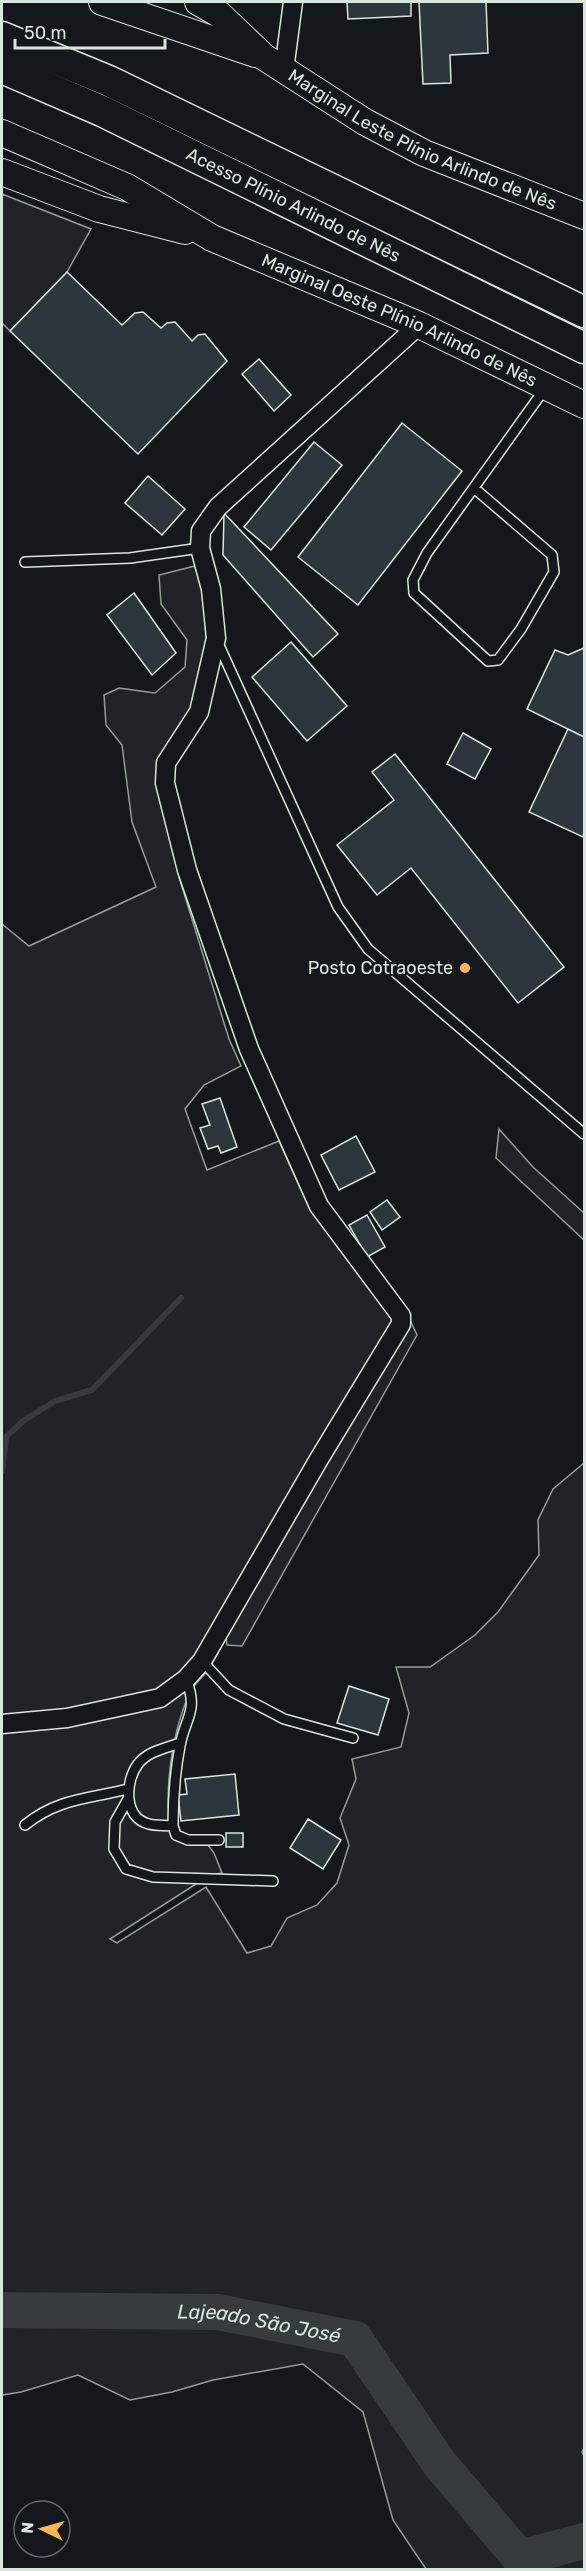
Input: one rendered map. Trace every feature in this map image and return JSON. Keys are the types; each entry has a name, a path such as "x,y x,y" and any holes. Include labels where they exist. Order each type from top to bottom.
{"highway":[{"name":"Acesso Plínio Arlindo de Nês","path":"2,37 109,81 585,312"},
{"name":"Acesso Plínio Arlindo de Nês","path":"2,68 123,121 585,348"}],"main road":[{"name":"Marginal Leste Plínio Arlindo de Nês","path":"102,2 274,64"},
{"name":"Marginal Leste Plínio Arlindo de Nês","path":"198,2 219,14 274,64 365,122 424,153 585,216"},
{"name":"Marginal Oeste Plínio Arlindo de Nês","path":"2,133 127,187 212,238 419,326 585,405"},
{"name":"Marginal Oeste Plínio Arlindo de Nês","path":"2,172 99,209 212,238"}],"street":[{"path":"274,64 293,2"},
{"path":"2,1724 67,1718 160,1698 186,1679 202,1660 401,1324 401,1316 319,1206 249,1049 187,870 165,783 166,763 200,712 216,638 211,589 200,548 201,531 218,507 419,326"}],"lane":[{"path":"474,488 552,555 554,572 521,629 498,660 488,660 414,593 413,580 427,553 546,387"},
{"path":"25,562 130,558 200,548"},
{"path":"216,638 338,907 368,949 585,1134"},
{"path":"202,1660 229,1690 284,1719 353,1738"},
{"path":"186,1679 193,1695 192,1708 180,1743 173,1826 176,1835 188,1840 219,1840"},
{"path":"180,1743 151,1753 138,1764 115,1822 114,1849 126,1869 153,1877 273,1881"},
{"path":"25,1825 49,1808 65,1802 128,1794"},
{"path":"128,1794 136,1817 147,1824 173,1826"}],"shaded area":[{"path":"2,194 91,229 67,272 10,331 2,323"},
{"path":"195,566 204,589 206,638 195,706 159,767 179,877 229,1039 241,1066 204,1085 185,1109 207,1170 279,1141 310,1210 365,1281 409,1318 417,1335 242,1646 227,1645 226,1637 211,1666 195,1685 186,1702 171,1763 168,1806 170,1825 174,1840 185,1844 208,1845 222,1873 210,1875 110,1939 117,1943 206,1887 247,1953 271,1946 287,1918 317,1905 337,1883 349,1845 340,1818 356,1779 352,1759 401,1747 409,1713 396,1667 430,1667 475,1635 498,1612 539,1555 538,1520 553,1489 584,1463 584,2448 582,2452 584,2456 584,2569 426,2569 393,2520 363,2412 303,2364 213,2380 172,2392 130,2400 78,2375 21,2392 2,2395 2,924 29,946 156,887 132,822 122,745 106,725 104,695 119,688 155,693 185,667 187,640 161,604 159,575"},
{"path":"499,1129 533,1167 584,1213 584,1240 496,1158"}],"building":[{"path":"347,2 411,2 411,16 348,19"},
{"path":"419,2 486,2 488,53 450,55 451,83 423,84"},
{"path":"67,272 122,325 135,313 143,312 161,328 167,323 175,322 192,341 198,335 205,334 227,361 138,454 10,331"},
{"path":"259,359 291,395 274,411 242,374"},
{"path":"402,423 462,471 358,605 298,557"},
{"path":"314,442 342,465 271,550 244,527"},
{"path":"148,476 185,509 162,535 125,503"},
{"path":"224,513 338,634 313,657 223,555"},
{"path":"134,593 176,653 152,675 107,615"},
{"path":"291,642 347,706 307,741 252,677"},
{"path":"584,648 584,737 527,709 555,650 568,655"},
{"path":"568,729 584,737 583,837 529,812"},
{"path":"463,733 491,749 475,779 447,764"},
{"path":"395,754 564,967 518,1003 411,868 377,895 337,845 394,800 372,772"},
{"path":"220,1098 237,1147 221,1153 218,1146 208,1149 200,1128 210,1125 202,1104"},
{"path":"356,1136 375,1172 339,1190 321,1155"},
{"path":"387,1200 400,1217 382,1230 370,1212"},
{"path":"367,1215 385,1247 367,1257 349,1225"},
{"path":"349,1686 389,1699 378,1735 337,1723"},
{"path":"235,1774 239,1815 181,1821 178,1795 187,1794 185,1779"},
{"path":"308,1819 341,1840 323,1869 290,1848"},
{"path":"226,1833 243,1833 243,1847 226,1847"}],"waterway":[{"path":"2,1472 6,1437 23,1421 55,1401 92,1390 181,1298"},
{"name":"Lajeado São José","path":"2,2310 218,2312 355,2339 439,2463 520,2558 584,2541"}],"place":[{"name":"Posto Cotraoeste","path":"465,968"}]}
